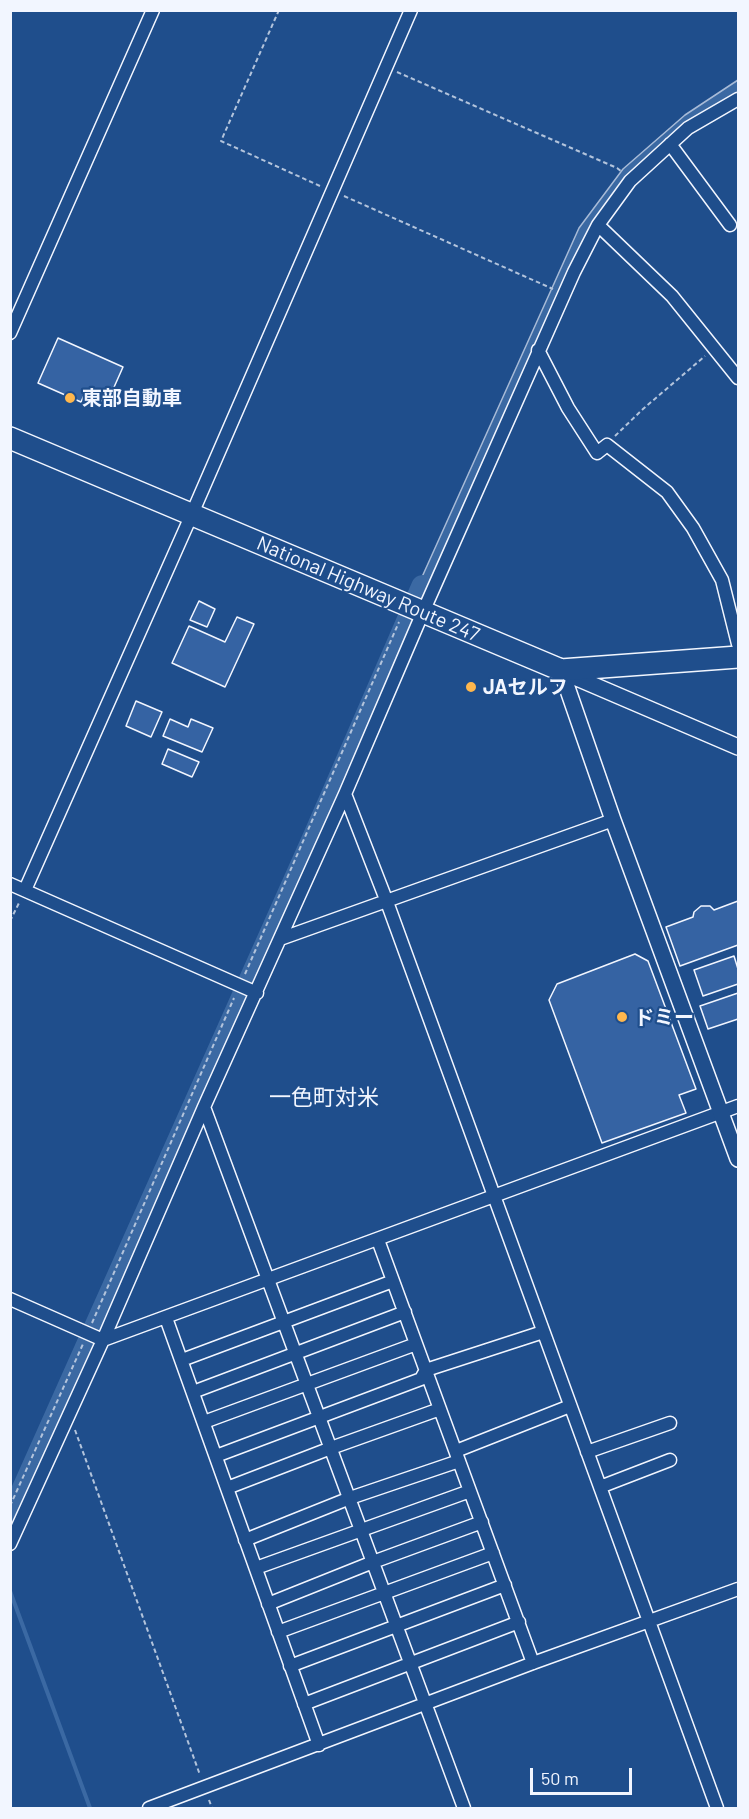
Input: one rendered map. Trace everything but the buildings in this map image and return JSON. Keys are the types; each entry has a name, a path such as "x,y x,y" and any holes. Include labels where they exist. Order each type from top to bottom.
{"highway":[{"name":"National Highway Route 247","path":"10,438 561,670 738,656"}],"street":[{"path":"10,333 153,10"},
{"path":"24,890 191,516 411,10"},
{"path":"10,1544 345,794 415,609 598,225 630,181 670,144 688,128 738,99"},
{"path":"670,144 730,225"},
{"path":"598,225 672,296 738,378"},
{"path":"538,350 568,408 597,453 607,445 667,492 693,528 722,580 736,622 738,656"},
{"path":"561,670 738,747"},
{"path":"561,670 613,820 738,1159"},
{"path":"345,794 387,902 717,1809"},
{"path":"280,939 613,820"},
{"path":"10,884 257,993"},
{"path":"10,1299 86,1336 103,1340 738,1106"},
{"path":"204,1107 270,1280 464,1809"},
{"path":"378,1240 533,1663"},
{"path":"182,1360 393,1281"},
{"path":"193,1392 405,1312"},
{"path":"166,1318 319,1745"},
{"path":"216,1456 422,1379 426,1370 543,1332"},
{"path":"204,1422 416,1344"},
{"path":"245,1540 457,1456 570,1406"},
{"path":"227,1488 440,1409"},
{"path":"587,1452 670,1423"},
{"path":"600,1487 670,1460"},
{"path":"256,1568 470,1491"},
{"path":"268,1604 482,1522"},
{"path":"278,1632 493,1553"},
{"path":"290,1666 505,1586"},
{"path":"149,1809 425,1703 738,1589"},
{"path":"304,1704 519,1622"}],"path":[{"path":"279,10 221,141 564,293"},
{"path":"386,68 617,168 630,181"},
{"path":"607,445 643,409 714,349"},
{"path":"10,1506 240,984 415,609"},
{"path":"10,921 24,890"},
{"path":"69,1414 204,1788"}],"water":[{"path":"738,80 738,94 682,129 591,226 561,287 422,600 413,597 579,228 623,169 685,115"}],"waterway":[{"path":"10,1520 316,834 423,587"},
{"path":"10,1591 90,1808"}],"place":[{"name":"東部自動車","path":"70,398"},
{"name":"JAセルフ","path":"471,687"},
{"name":"ドミー","path":"622,1017"}],"district":[{"name":"一色町対米","path":"324,1098"}]}
